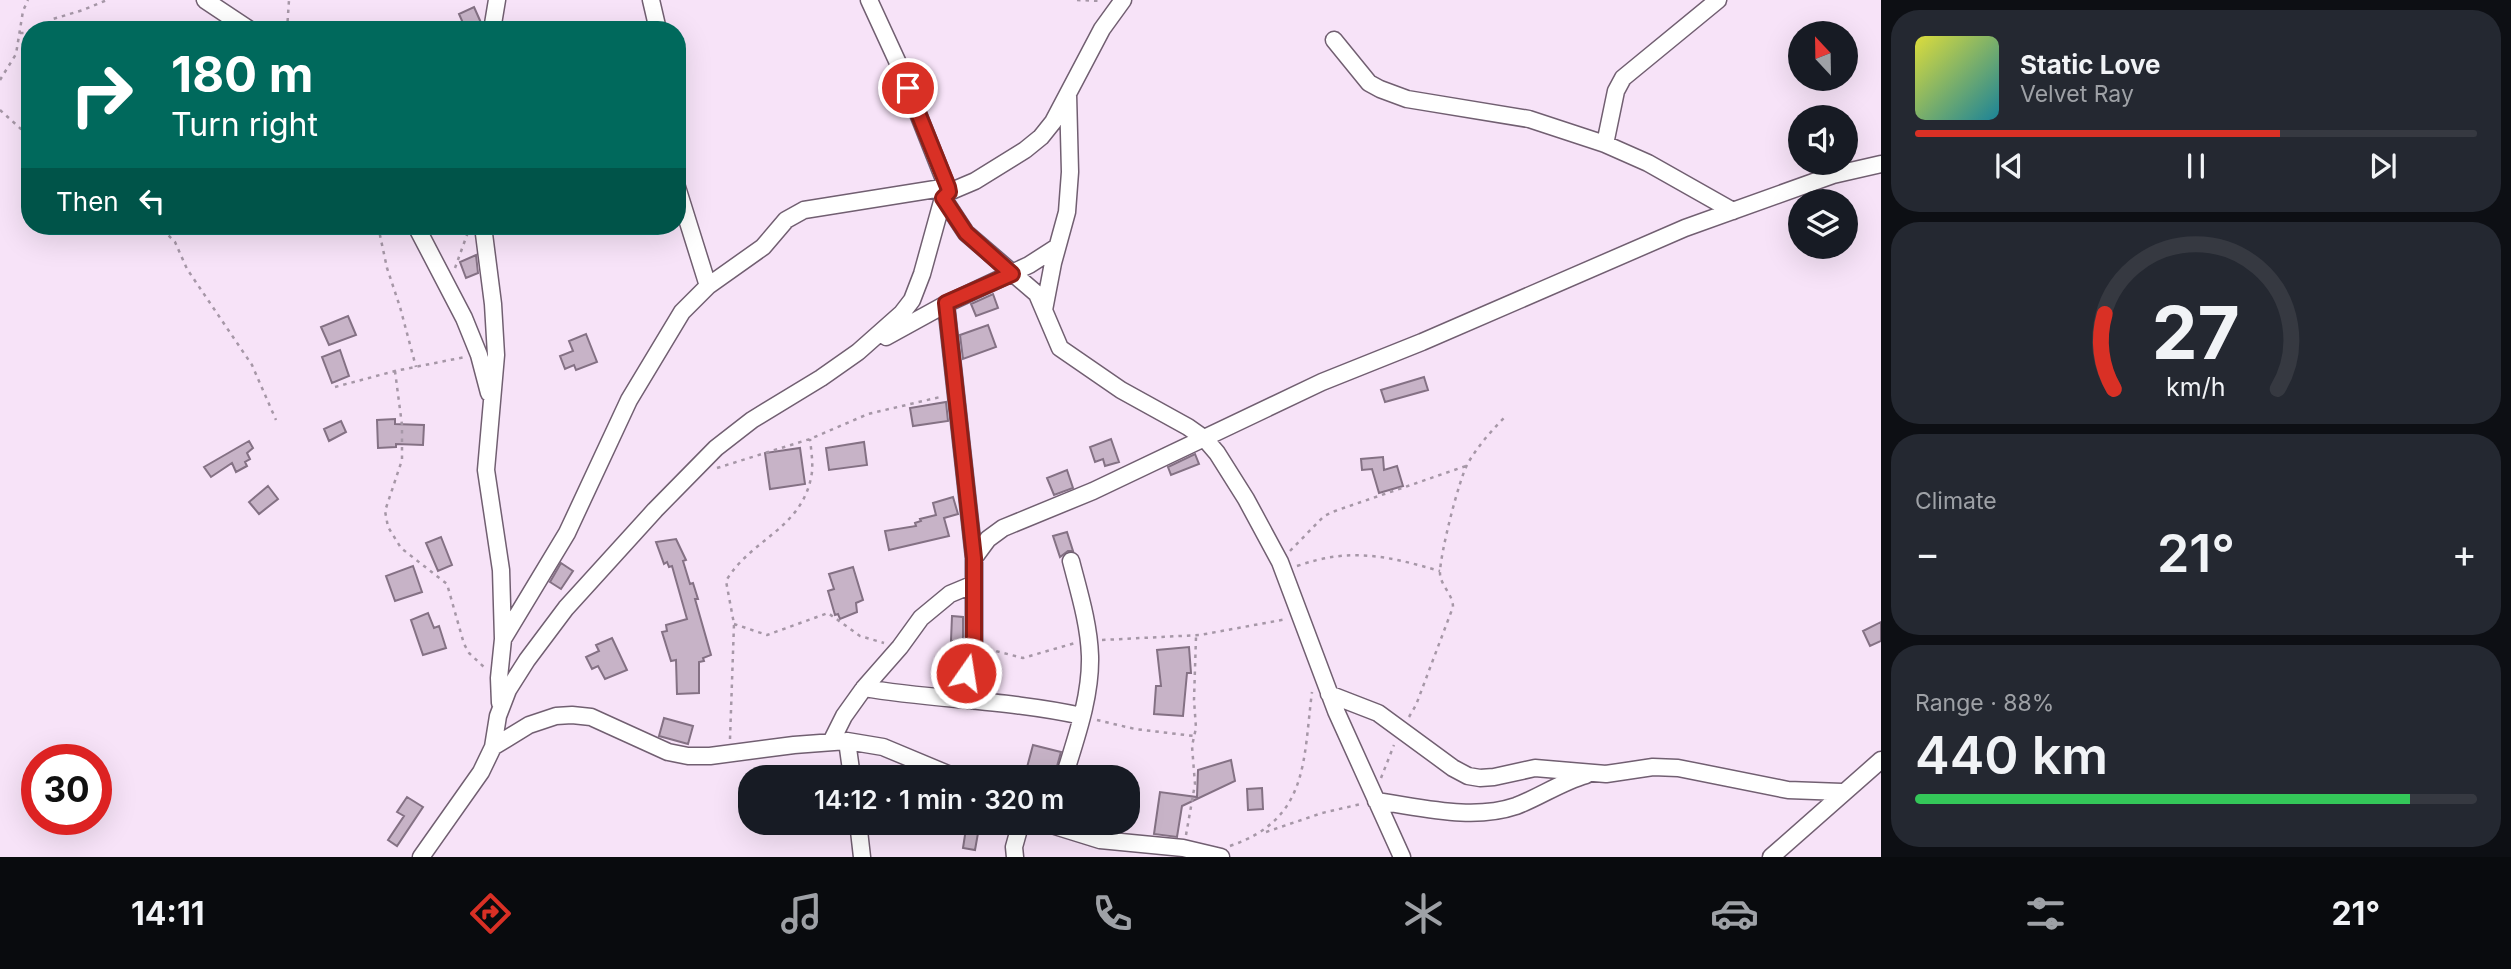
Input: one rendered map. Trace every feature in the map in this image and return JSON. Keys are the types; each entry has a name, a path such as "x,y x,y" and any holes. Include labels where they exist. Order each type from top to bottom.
{"street":[{"path":"205,0 236,21"},
{"path":"494,21 497,0"},
{"path":"652,0 656,21"},
{"path":"869,0 898,63 947,192 966,233 1037,294 1058,344 1064,351 1121,390 1205,439 1246,499 1281,567 1329,694 1402,857"},
{"path":"1605,144 1616,91 1623,78 1718,0"},
{"path":"503,639 567,533 614,431 653,358 682,312 708,285 763,247 786,220 804,210 947,192 975,181 1025,150 1041,137 1053,122 1085,58 1121,1"},
{"path":"1334,40 1369,83 1380,89 1407,99 1529,119 1605,144 1648,163 1733,211"},
{"path":"1044,310 1067,212 1070,172 1068,93"},
{"path":"974,558 988,539 1003,528 1093,491 1322,382 1422,342 1685,228 1833,175 1881,164"},
{"path":"858,352 902,313 912,300 947,192"},
{"path":"686,215 708,285"},
{"path":"421,235 464,318 479,355 492,404"},
{"path":"484,235 494,304 496,355 486,470 501,570 501,709"},
{"path":"421,857 481,772 493,747 501,709 508,691 527,660 566,608 716,448 752,420 858,352 946,303 1012,274 1057,247"},
{"path":"946,303 974,558 974,647 959,699"},
{"path":"1068,765 1082,716 1089,670 1089,640 1071,561"},
{"path":"848,765 839,742 844,716 921,618 950,594 974,584"},
{"path":"864,688 915,696 1042,707 1082,716"},
{"path":"1329,694 1378,713 1427,751 1468,776 1494,778 1535,768 1593,774"},
{"path":"493,747 528,725 556,716 572,715 591,717 668,752 688,756 839,742 883,747 926,765"},
{"path":"1771,857 1881,760"},
{"path":"1375,799 1482,814 1515,806 1560,784 1593,774 1653,767 1678,768 1788,790 1842,792"},
{"path":"859,835 862,857"},
{"path":"1015,857 1017,835"},
{"path":"1083,835 1100,840 1183,848 1215,855"}],"path":[{"path":"22,21 28,0"},
{"path":"51,21 107,0"},
{"path":"1077,0 1121,1"},
{"path":"288,21 290,1"},
{"path":"0,80 16,54 21,26"},
{"path":"0,110 21,130"},
{"path":"168,235 175,242 187,269 252,365 276,420"},
{"path":"380,235 416,367"},
{"path":"448,286 468,235"},
{"path":"335,387 395,371 479,355"},
{"path":"395,371 402,425 402,460 385,511 388,527 401,548 447,584 468,653 499,678"},
{"path":"712,469 810,439 868,414 958,394"},
{"path":"1215,855 1263,832 1375,799 1402,730 1416,705 1453,607 1452,597 1440,571 1443,548 1466,466 1505,417"},
{"path":"729,753 734,624 726,581 733,569 795,514 804,498 812,471 810,439"},
{"path":"1281,567 1324,516 1466,466"},
{"path":"1281,567 1353,554 1398,559 1440,571"},
{"path":"734,624 767,635 828,613 860,636 900,647"},
{"path":"974,647 999,650 1023,659 1089,640 1196,635 1299,617"},
{"path":"1183,848 1195,784 1192,759 1196,635"},
{"path":"1263,832 1295,794 1301,773 1317,661"},
{"path":"1082,716 1135,729 1194,736"}],"building":[{"path":"474,7 480,21 462,21 459,14"},
{"path":"476,255 478,273 466,278 460,262"},
{"path":"993,294 998,308 976,316 971,304"},
{"path":"348,316 356,335 329,345 321,327"},
{"path":"988,325 996,347 963,359 960,335"},
{"path":"586,334 597,362 576,370 574,365 565,369 560,356 573,351 569,341"},
{"path":"340,350 349,376 332,383 322,357"},
{"path":"1424,377 1428,390 1385,402 1381,390"},
{"path":"946,402 948,421 913,426 910,408"},
{"path":"395,419 395,424 424,425 423,445 396,444 396,447 378,448 377,420"},
{"path":"341,421 346,432 329,441 324,429"},
{"path":"1111,439 1119,462 1105,466 1103,459 1095,462 1090,447"},
{"path":"249,441 253,448 247,453 250,459 245,462 247,466 236,472 232,463 211,477 204,467"},
{"path":"864,442 867,465 829,470 826,448"},
{"path":"800,448 805,484 770,489 765,453"},
{"path":"1195,454 1199,464 1171,475 1168,467"},
{"path":"1383,457 1384,470 1397,466 1403,486 1379,493 1372,469 1362,470 1361,459"},
{"path":"1067,470 1073,488 1054,495 1047,478"},
{"path":"268,486 278,499 259,514 249,502"},
{"path":"953,497 958,514 944,518 949,536 889,550 885,531 916,526 915,523 921,521 920,519 936,515 933,503"},
{"path":"1067,532 1073,551 1060,557 1053,536"},
{"path":"441,537 452,565 438,571 426,543"},
{"path":"676,539 686,560 683,561 690,584 693,583 698,599 695,599 711,655 699,662 699,693 677,694 676,660 671,661 662,632 667,631 666,625 687,619 672,566 669,567 667,562 664,564 656,542"},
{"path":"561,563 573,571 561,589 550,582"},
{"path":"413,566 422,592 395,601 386,576"},
{"path":"853,567 863,600 856,603 857,612 840,619 838,614 835,615 828,591 834,589 829,574"},
{"path":"428,613 434,628 439,626 446,648 423,655 411,620"},
{"path":"952,616 963,617 963,641 951,641"},
{"path":"1881,622 1881,641 1870,646 1863,631"},
{"path":"612,638 627,670 605,679 598,666 592,669 586,657 599,651 596,645"},
{"path":"1189,647 1191,673 1187,673 1183,716 1154,714 1156,686 1161,686 1157,650"},
{"path":"664,718 693,726 688,744 659,736"},
{"path":"1033,745 1061,752 1057,765 1028,765"},
{"path":"1231,760 1235,781 1182,806 1177,837 1154,834 1160,792 1197,797 1198,770"},
{"path":"1262,788 1263,809 1248,810 1247,789"},
{"path":"407,797 423,807 397,846 388,840 404,816 397,812"},
{"path":"965,835 978,835 975,850 963,848"}],"route":[{"path":"908,88 948,187 949,192 943,198 966,233 1012,274 946,303 974,558 974,647 966,673"}]}
